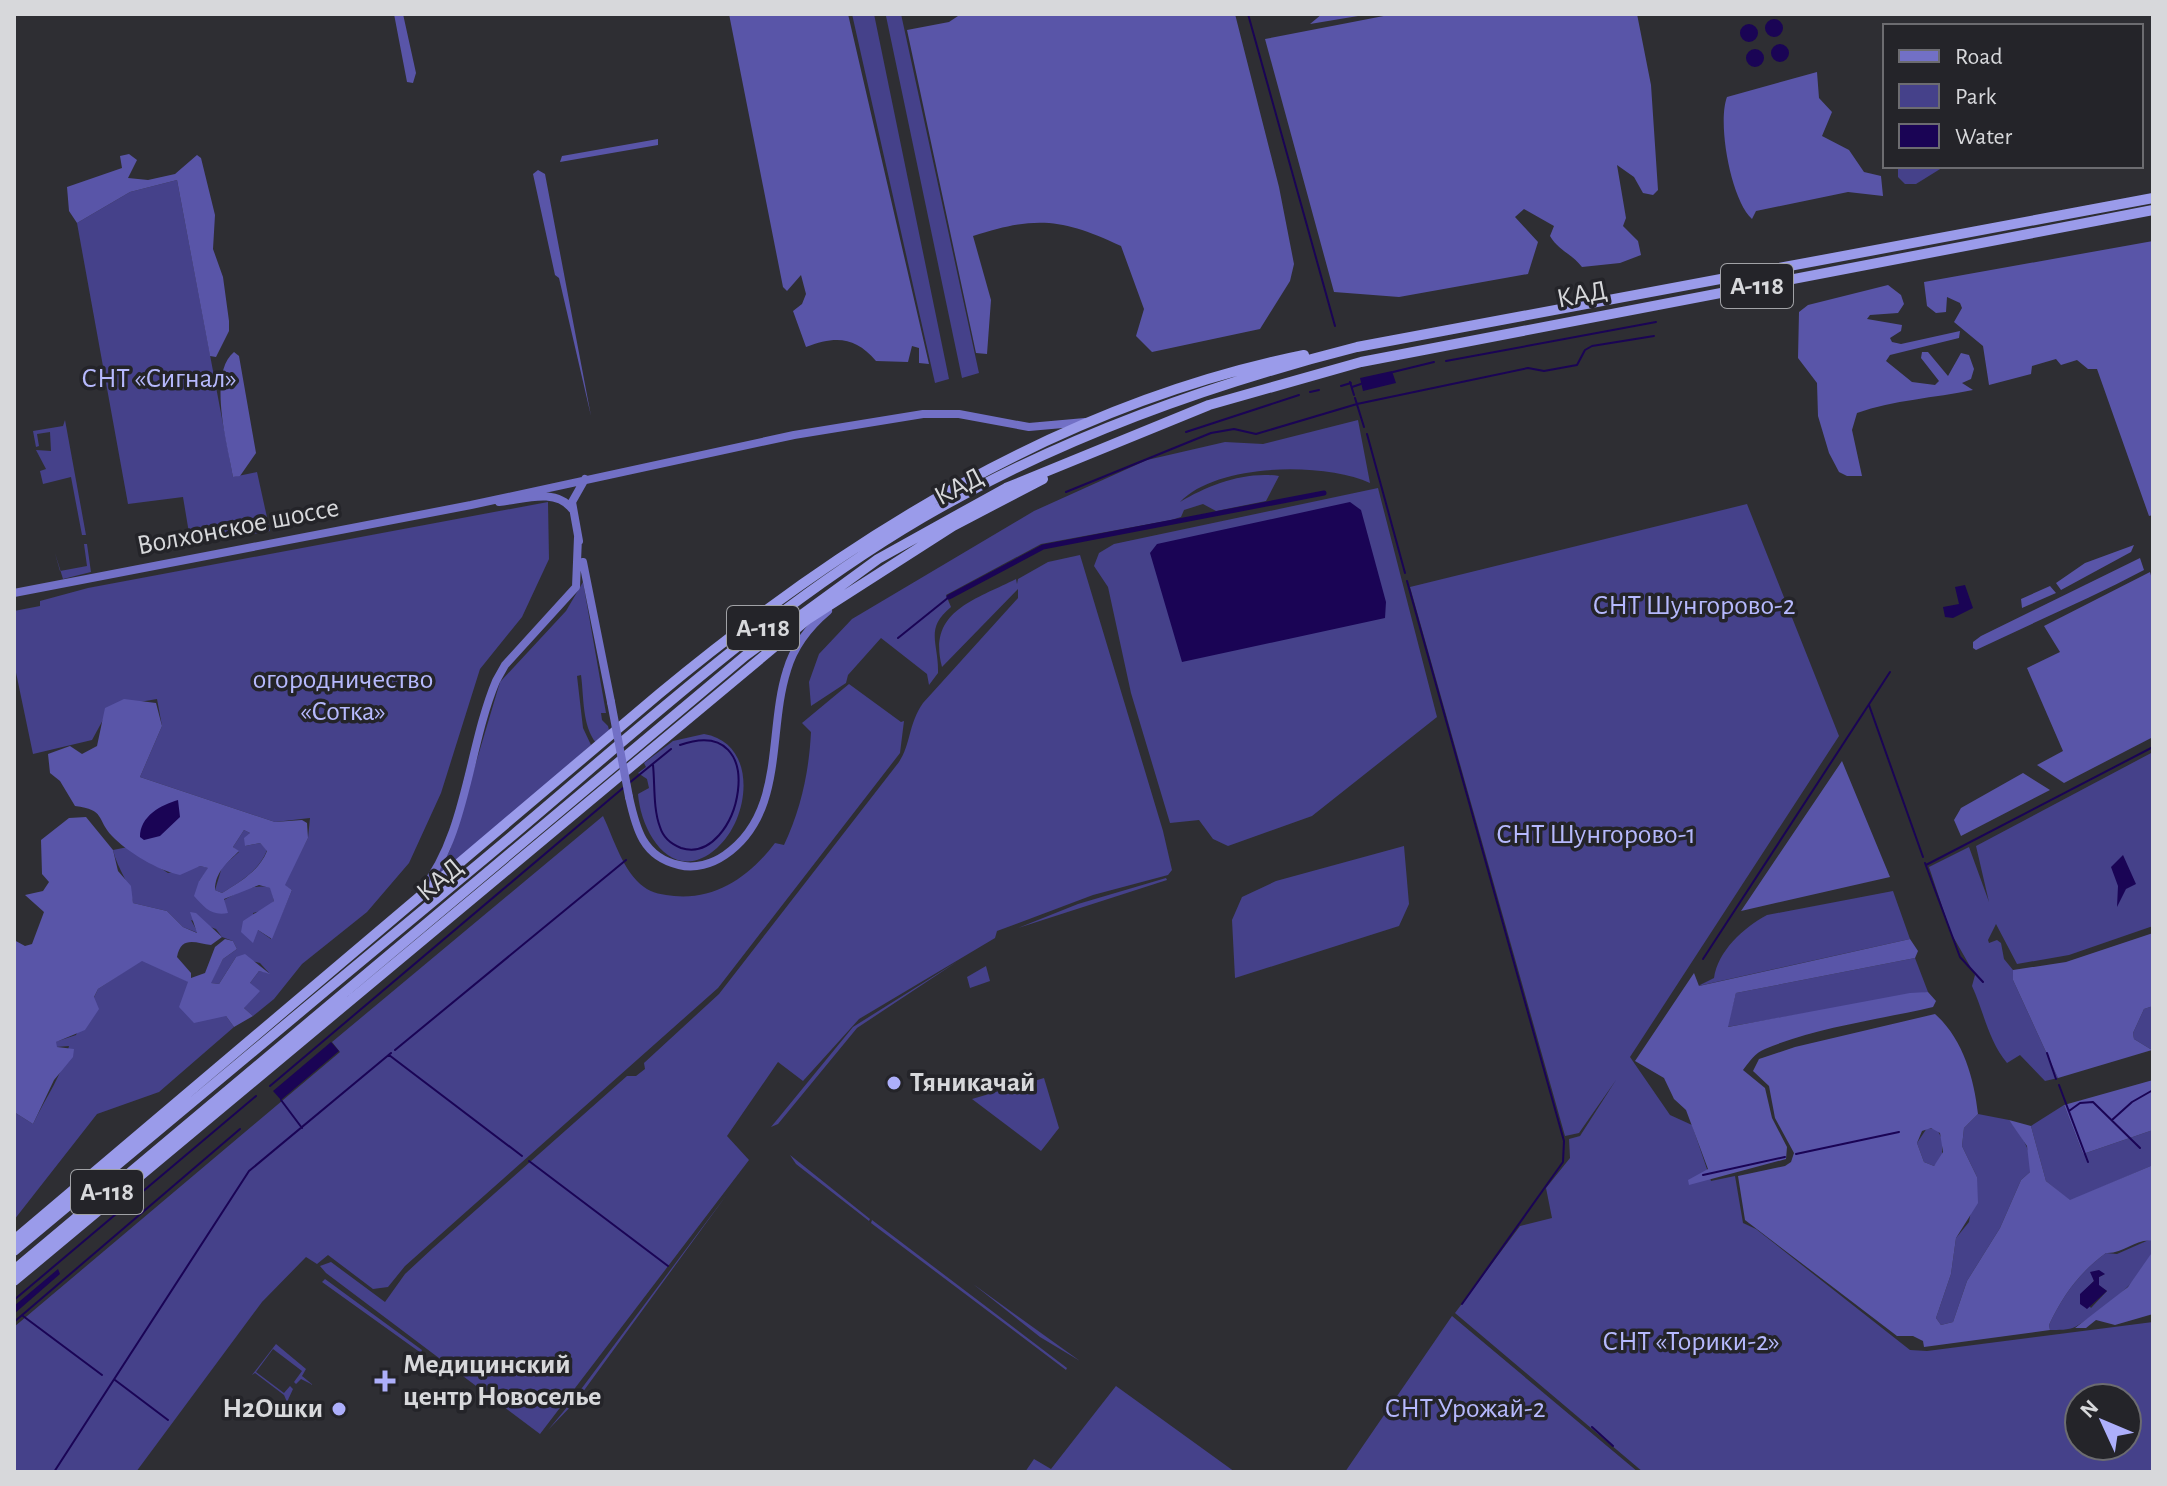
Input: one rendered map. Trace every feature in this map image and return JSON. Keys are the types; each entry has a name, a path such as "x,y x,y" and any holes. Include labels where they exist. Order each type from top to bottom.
{"highway":[{"name":"КАД","path":"14,1251 776,617 872,550 995,479 1091,435 1231,382 1357,347 2153,198"},
{"name":"КАД","path":"14,1270 703,689 783,626 878,559 1006,488 1112,443 1249,392 1361,362 2153,210"},
{"path":"14,1240 776,599 917,508 1007,460 1097,420 1171,391 1247,369 1317,352 1357,347"},
{"path":"14,1281 714,694 808,619 990,505 1112,443"},
{"path":"255,1068 330,1018"},
{"path":"67,1195 151,1135"}],"main road":[{"name":"Волхонское шоссе","path":"14,593 471,505 794,435 923,414 959,414 1029,427 1097,420"},
{"path":"585,479 573,496 572,510 629,797 642,840 654,854 670,863 685,867 706,864 742,841 760,814 768,789 783,686 795,649 820,617 858,585"},
{"name":"Волхонское шоссе","path":"471,505 548,496 561,499 572,510"},
{"path":"393,920 423,890 436,869 449,835 488,698 500,673 576,587 578,537"}],"green space":[{"path":"852,14 874,14 949,379 935,383"},
{"path":"901,14 979,373 962,378 886,16"},
{"path":"1942,168 1916,184 1905,184 1898,177 1898,169"},
{"name":"СНТ «Сигнал»","path":"177,180 233,477 257,472 270,531 191,545 183,497 128,504 77,223 130,192"},
{"path":"65,420 86,535 82,535 71,477 43,484 40,471 46,469 36,450 51,451 50,432 37,434 39,446 36,447 33,431 63,426"},
{"path":"1358,420 1370,483 1326,472 1271,470 1244,473 1197,489 1180,502 1227,481 1253,476 1279,476 1266,501 1216,511 1203,504 1184,510 1181,517 1171,520 1041,544 946,595 951,607 935,630 938,673 929,685 927,674 881,638 848,675 846,683 811,706 809,682 819,654 852,619 1034,511 1147,460 1225,442 1263,444"},
{"path":"1378,488 1437,717 1312,816 1228,846 1213,839 1199,820 1170,823 1131,693 1108,587 1094,566 1099,553 1114,544"},
{"name":"огородничество «Сотка»","path":"548,502 549,559 522,617 480,669 441,793 409,863 367,912 302,964 274,999 253,1016 244,1008 250,983 259,971 269,973 260,963 236,957 219,984 210,983 223,959 237,949 233,941 222,937 216,929 191,920 198,933 183,927 167,911 133,903 113,850 128,847 168,873 200,866 209,868 199,881 225,908 224,900 241,891 252,887 271,888 274,901 264,910 253,913 258,930 271,939 292,890 284,885 308,838 310,818 275,822 140,777 162,726 157,699 110,707 92,740 33,754 14,663 14,611 40,606 40,601 88,588"},
{"path":"1747,504 1839,736 1630,1057 1670,1115 1692,1125 1711,1181 1735,1176 1743,1223 1756,1229 1910,1350 1927,1351 2153,1322 2153,1472 1643,1472 1455,1313 1520,1226 1552,1218 1546,1188 1570,1158 1569,1139 1580,1136 1616,1080 1579,1133 1565,1136 1410,587"},
{"path":"84,544 87,544 91,572 63,579 61,571 87,566"},
{"path":"1080,555 1163,831 1172,870 1168,875 1093,895 997,931 995,938 859,1019 803,1081 778,1062 727,1136 749,1160 540,1434 326,1273 320,1266 331,1262 385,1302 405,1274 433,1248 627,1076 636,1076 645,1069 644,1063 719,994 899,762 923,703 1018,598 1018,589 942,667 939,648 941,633 948,620 971,601 1016,579 1017,584 1018,579 1048,562"},
{"path":"583,582 606,713 601,713 602,720 610,734 596,743 591,736 581,675 577,676 583,728 591,745 430,888 450,850 500,682 566,611"},
{"path":"849,684 901,722 904,721 900,753 718,988 405,1266 388,1287 373,1289 328,1255 317,1264 306,1257 262,1302 136,1472 14,1472 14,1327 340,1052 332,1042 603,816 630,873 647,889 666,895 689,896 718,890 755,866 775,843 784,845 803,790 808,761 811,732 802,723"},
{"path":"704,734 721,740 734,751 744,783 742,801 737,819 717,848 687,862 673,858 653,839 640,809 638,794 649,788 647,779 638,773 646,767 644,763 673,741"},
{"path":"2153,752 2153,926 2069,955 2017,964 1996,924 1988,940 1989,943 1997,940 2001,943 2004,959 2013,970 2013,980 2058,1078 2045,1081 2020,1055 2007,1063 1995,1045 1972,986 1975,975 1951,933 1929,867 1969,847 1989,902 1976,846"},
{"path":"244,830 250,833 245,846 260,843 267,850 254,870 222,893 215,890 222,867 239,852 233,847"},
{"path":"1404,846 1409,904 1399,926 1235,978 1232,920 1242,897 1276,881"},
{"path":"1167,880 1018,928 1078,904"},
{"path":"1893,891 1910,939 1698,986 1714,978 1716,968 1733,941 1767,915"},
{"path":"1915,958 1928,992 1727,1027 1736,993"},
{"path":"142,960 189,982 187,991 226,1016 234,1027 159,1092 97,1114 14,1220 14,1112 33,1124 58,1076 69,1046 56,1047 55,1042 76,1035 98,989"},
{"path":"958,961 857,1028 778,1124 771,1127 853,1027"},
{"path":"986,966 990,981 970,988 967,977"},
{"path":"2153,1006 2152,1050 2134,1039 2133,1033 2144,1009"},
{"path":"1044,1078 1059,1128 1041,1151 972,1099"},
{"path":"2064,1105 2083,1154 2153,1130 2153,1165 2070,1201 2046,1181 2031,1126"},
{"path":"1978,1114 2009,1120 2028,1151 2030,1172 2021,1180 2000,1228 1967,1281 1953,1322 1941,1325 1936,1318 1951,1274 1956,1238 1969,1222 1977,1177 1962,1146 1964,1128"},
{"path":"1927,1128 1937,1129 1942,1139 1942,1157 1934,1166 1924,1162 1917,1143"},
{"path":"790,1155 870,1219 869,1221 796,1164"},
{"path":"728,1193 577,1400 548,1430 573,1400"},
{"path":"872,1220 1067,1368 1066,1370 871,1223"},
{"path":"2151,1239 2152,1250 2147,1263 2126,1289 2075,1327 2050,1330 2049,1325 2060,1304 2080,1277 2106,1253 2117,1254","holes":["2105,1274 2099,1277 2098,1285 2107,1291 2091,1308 2080,1295 2094,1281 2093,1277"]},
{"path":"325,1279 422,1350 421,1353 322,1282"},
{"path":"973,1284 1080,1361 1040,1337"},
{"name":"СНТ Урожай-2","path":"1452,1316 1638,1472 1345,1472"},
{"path":"276,1344 306,1369 302,1376 313,1385 301,1379 296,1384 294,1382 302,1371 273,1349 256,1372 284,1393 290,1386 293,1389 287,1402 284,1395 255,1373 252,1375"},
{"path":"1116,1386 1235,1472 1025,1472 1034,1459 1051,1469"}],"shaded area":[{"path":"394,14 403,14 416,73 413,83 407,82"},
{"path":"729,14 848,14 929,364 919,363 919,348 912,346 908,362 876,361 860,347 844,340 806,347 793,311 802,304 806,294 801,275 787,291 783,287"},
{"path":"961,14 1235,14 1279,187 1294,264 1290,281 1260,329 1152,352 1136,336 1144,309 1121,246 1065,225 1032,223 973,236 991,300 987,354 976,353 907,30 949,22"},
{"path":"1322,14 1370,14 1310,24"},
{"path":"1394,14 1637,14 1651,85 1658,190 1653,195 1643,193 1634,177 1617,165 1626,218 1623,226 1638,241 1641,255 1620,263 1582,267 1553,241 1550,236 1554,226 1524,209 1515,217 1538,242 1528,274 1399,297 1334,292 1265,39"},
{"path":"1817,72 1819,98 1832,112 1822,136 1849,150 1864,172 1881,176 1883,196 1848,192 1756,211 1752,219 1738,196 1728,161 1724,124 1727,97"},
{"path":"658,139 658,145 560,162 562,156"},
{"path":"129,154 137,160 128,178 148,180 175,174 197,155 201,158 215,215 213,249 223,277 229,321 229,331 216,357 210,356 177,180 130,192 77,223 69,211 67,187 122,168 120,156"},
{"path":"538,170 545,174 591,416 533,174"},
{"path":"2153,241 2153,515 2149,516 2097,369 2088,369 2077,360 2061,365 2056,359 2032,366 2031,374 1989,385 1983,346 1954,322 1962,308 1960,303 1947,297 1946,312 1936,313 1927,306 1924,282"},
{"path":"1888,285 1901,295 1904,304 1898,313 1870,315 1867,319 1902,325 1901,331 1890,338 1892,342 1901,344 1960,331 1959,338 1890,355 1886,361 1912,382 1935,385 1939,381 1921,358 1922,352 1928,352 1948,376 1961,353 1969,355 1974,369 1971,379 1962,383 1973,390 1900,402 1857,413 1852,430 1862,476 1847,476 1839,472 1829,453 1818,416 1817,383 1798,358 1799,312 1808,305"},
{"path":"234,352 239,356 256,453 240,476 233,477 220,393 226,362"},
{"path":"2134,545 2131,552 2061,590 2056,583 2085,563"},
{"path":"2140,558 2144,570 1976,650 1973,648 1973,642 1981,636"},
{"path":"2150,572 2153,583 2153,737 2064,783 2037,765 2063,751 2027,668 2060,652 2044,626"},
{"path":"2050,586 2056,593 2022,608 2021,599"},
{"path":"124,699 156,703 162,726 140,777 275,822 302,820 307,823 308,838 285,885 292,890 272,939 258,930 253,943 241,932 243,921 274,901 270,888 259,885 224,899 228,913 209,910 194,896 208,868 200,866 180,875 144,860 112,836 96,813 75,806 60,781 50,773 48,754 70,746 82,754 97,746 105,708","holes":["244,830 250,833 244,838 245,846 260,843 267,851 264,858 236,885 222,893 215,890 219,873 239,851 233,847"]},
{"path":"1842,761 1890,877 1741,911"},
{"path":"2023,773 2050,790 1961,836 1954,820 1961,808"},
{"path":"86,817 113,850 118,871 131,886 133,903 167,911 183,927 197,933 190,912 196,913 222,937 211,945 190,942 182,946 177,957 191,973 191,978 205,973 215,947 225,939 233,941 237,949 223,959 211,983 219,984 236,957 245,954 270,974 259,971 250,983 260,991 244,1008 253,1016 234,1027 226,1016 194,1023 179,1007 188,982 142,961 98,989 94,997 99,1009 85,1030 56,1042 57,1047 74,1049 73,1057 54,1080 33,1124 14,1112 14,940 25,946 32,944 44,912 25,895 43,891 49,882 42,874 41,840 69,818"},
{"path":"2153,933 2153,1006 2144,1009 2133,1033 2134,1039 2152,1050 2058,1078 2013,980 2013,970 2066,962"},
{"path":"1910,939 1918,951 1915,958 1736,993 1728,1027 1910,993 1928,992 1936,1001 1933,1007 1805,1035 1758,1053 1743,1070 1765,1088 1772,1118 1787,1147 1786,1159 1689,1185 1688,1180 1708,1169 1686,1110 1674,1099 1664,1078 1635,1061 1694,973 1699,986"},
{"path":"1935,1014 1960,1047 1974,1087 1978,1114 1964,1128 1962,1146 1977,1177 1978,1203 1956,1238 1951,1274 1936,1318 1941,1325 1953,1322 1967,1281 2000,1228 2021,1180 2030,1172 2027,1146 2009,1120 2031,1126 2046,1181 2070,1200 2153,1165 2153,1241 2106,1253 2096,1261 2066,1294 2049,1325 2050,1330 1924,1347 1923,1341 1913,1336 1897,1336 1745,1220 1738,1176 1785,1166 1791,1162 1794,1153 1775,1118 1769,1086 1753,1071 1759,1059 1795,1047","holes":["1931,1128 1940,1133 1943,1152 1934,1166 1924,1162 1917,1143 1922,1131"]},
{"path":"2153,1080 2153,1130 2083,1154 2064,1105"},
{"path":"2153,1251 2153,1314 2115,1325 2096,1320 2086,1328 2075,1328 2128,1287"}],"water":[{"path":"1774,19 1783,28 1774,37 1765,28"},
{"path":"1749,24 1758,33 1749,42 1740,33"},
{"path":"1780,44 1789,53 1780,62 1771,53"},
{"path":"1755,49 1764,58 1755,67 1746,58"},
{"path":"1392,371 1396,383 1363,391 1360,378"},
{"path":"1350,502 1361,510 1386,602 1385,618 1182,662 1150,553 1157,544"},
{"path":"1965,585 1973,608 1953,618 1945,617 1943,607 1959,604 1955,587"},
{"path":"178,800 180,817 160,836 144,840 140,837 148,817 159,808"},
{"path":"2123,855 2136,884 2126,889 2117,907 2118,886 2111,867"},
{"path":"331,1042 339,1051 281,1100 273,1091"},
{"path":"58,1269 60,1274 14,1314 14,1306"},
{"path":"2099,1270 2105,1274 2099,1277 2099,1285 2107,1291 2087,1309 2080,1304 2080,1294 2094,1281 2090,1272"}],"waterway":[{"path":"1248,14 1335,326"},
{"path":"1446,361 1656,322"},
{"path":"1066,492 1211,433 1234,429 1256,434 1357,404 1528,368 1544,371 1577,365 1585,350 1592,346 1654,336"},
{"path":"1393,372 1434,362"},
{"path":"1350,382 1354,395"},
{"path":"1341,386 1351,383"},
{"path":"1352,387 1361,384"},
{"path":"1310,392 1319,390"},
{"path":"1186,432 1299,395"},
{"path":"1355,398 1364,427"},
{"path":"1367,434 1405,573"},
{"path":"949,597 1043,547 1324,493"},
{"path":"1407,581 1564,1141 1563,1162 1462,1304"},
{"path":"898,638 949,597"},
{"path":"1703,959 1890,672"},
{"path":"1869,705 1923,857"},
{"path":"653,765 656,812 663,834 681,848 702,848 719,835 731,815 738,791 737,768 728,750 709,741 680,745"},
{"path":"1926,865 2153,747"},
{"path":"628,784 671,749"},
{"path":"270,1086 623,788"},
{"path":"395,1050 626,860"},
{"path":"1925,863 1960,957 1983,982"},
{"path":"54,1472 249,1171 391,1053"},
{"path":"2047,1053 2056,1079"},
{"path":"389,1055 522,1156"},
{"path":"2059,1085 2088,1162"},
{"path":"2112,1120 2132,1102 2153,1090"},
{"path":"14,1300 256,1096"},
{"path":"281,1100 302,1128"},
{"path":"2069,1111 2080,1103 2093,1102 2140,1148"},
{"path":"14,1322 240,1129"},
{"path":"1796,1154 1899,1132"},
{"path":"1703,1175 1785,1157"},
{"path":"529,1161 668,1266"},
{"path":"23,1316 102,1375"},
{"path":"115,1380 168,1420"},
{"path":"1592,1427 1613,1446"}],"place":[{"name":"Тяникачай","path":"894,1083"},
{"name":"Медицинский центр Новоселье","path":"385,1381"},
{"name":"H2Oшки","path":"339,1409"}],"park label":[{"name":"СНТ Шунгорово-2","path":"1694,606"},
{"name":"СНТ Шунгорово-1","path":"1596,835"},
{"name":"СНТ «Торики-2»","path":"1691,1342"}]}
